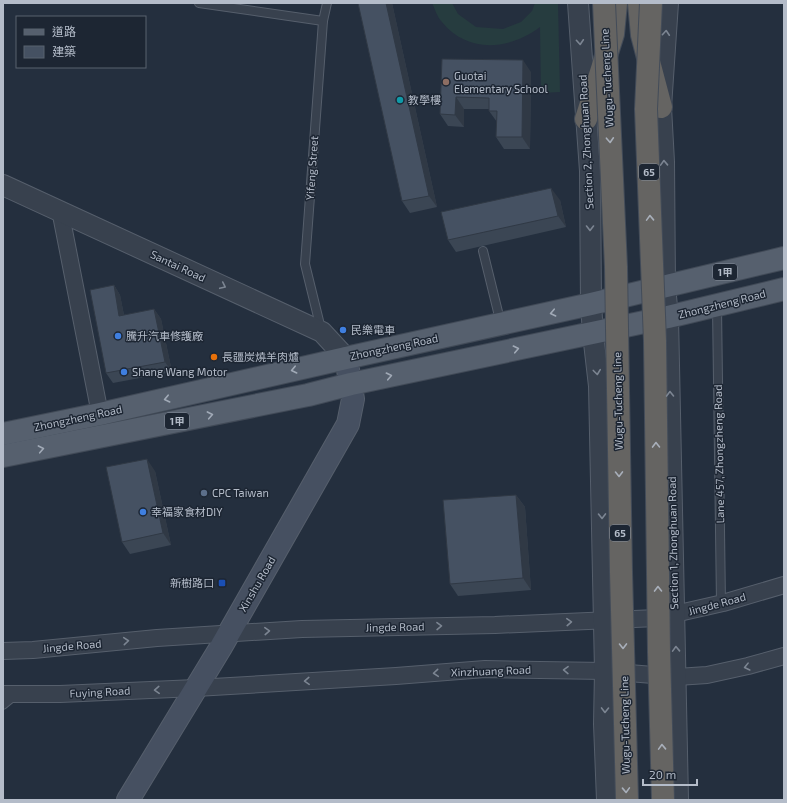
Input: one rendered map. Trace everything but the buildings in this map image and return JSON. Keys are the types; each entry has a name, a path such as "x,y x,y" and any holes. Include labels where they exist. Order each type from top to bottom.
{"highway":[{"name":"Wugu-Tucheng Line","path":"604,3 616,267 627,800"},
{"path":"586,119 612,34 616,3"},
{"path":"638,3 642,35 661,107"},
{"name":"65","path":"651,3 646,109 655,340 659,652 663,800"}],"main road":[{"name":"Zhongzheng Road","path":"3,434 100,414 591,304 784,258"},
{"name":"Zhongzheng Road","path":"3,456 308,395 350,384 593,334 784,289"},
{"name":"Xinshu Road","path":"128,800 196,688 348,424 353,399 346,358"}],"street":[{"name":"Section 2, Zhonghuan Road","path":"578,3 590,171 591,304"},
{"path":"665,286 664,162 661,107 668,3"},
{"name":"Santai Road","path":"3,185 322,332 346,358"},
{"path":"60,210 100,414"},
{"name":"Section 1, Zhonghuan Road","path":"665,286 668,317 677,677 678,800"},
{"path":"591,304 599,386 605,671 604,724 608,800"},
{"name":"Jingde Road","path":"3,651 228,633 302,629 495,625 657,618 721,604 784,585"},
{"name":"Xinzhuang Road","path":"196,688 485,669 605,671 677,677 707,675 784,656"},
{"name":"Fuying Road","path":"10,694 60,694 196,688"}],"lane":[{"path":"199,3 323,21"},
{"name":"Yifeng Street","path":"322,332 305,264 323,21 327,3"},
{"path":"482,251 501,324"},
{"name":"Lane 457, Zhongzheng Road","path":"717,305 721,604"},
{"path":"3,705 10,694"}],"green space":[{"path":"432,3 452,3 458,14 476,27 503,29 521,22 532,11 535,3 558,3 560,92 541,93 540,27 528,35 502,44 476,44 464,40 452,32 440,20"}],"place":[{"name":"Guotai Elementary School","path":"446,82"},
{"name":"教學樓","path":"400,100"},
{"name":"民樂電車","path":"343,330"},
{"name":"騰升汽車修護廠","path":"118,336"},
{"name":"長疆炭燒羊肉爐","path":"214,357"},
{"name":"Shang Wang Motor","path":"124,372"},
{"name":"CPC Taiwan","path":"204,493"},
{"name":"幸福家食材DIY","path":"143,512"},
{"name":"新樹路口","path":"222,583"}]}
